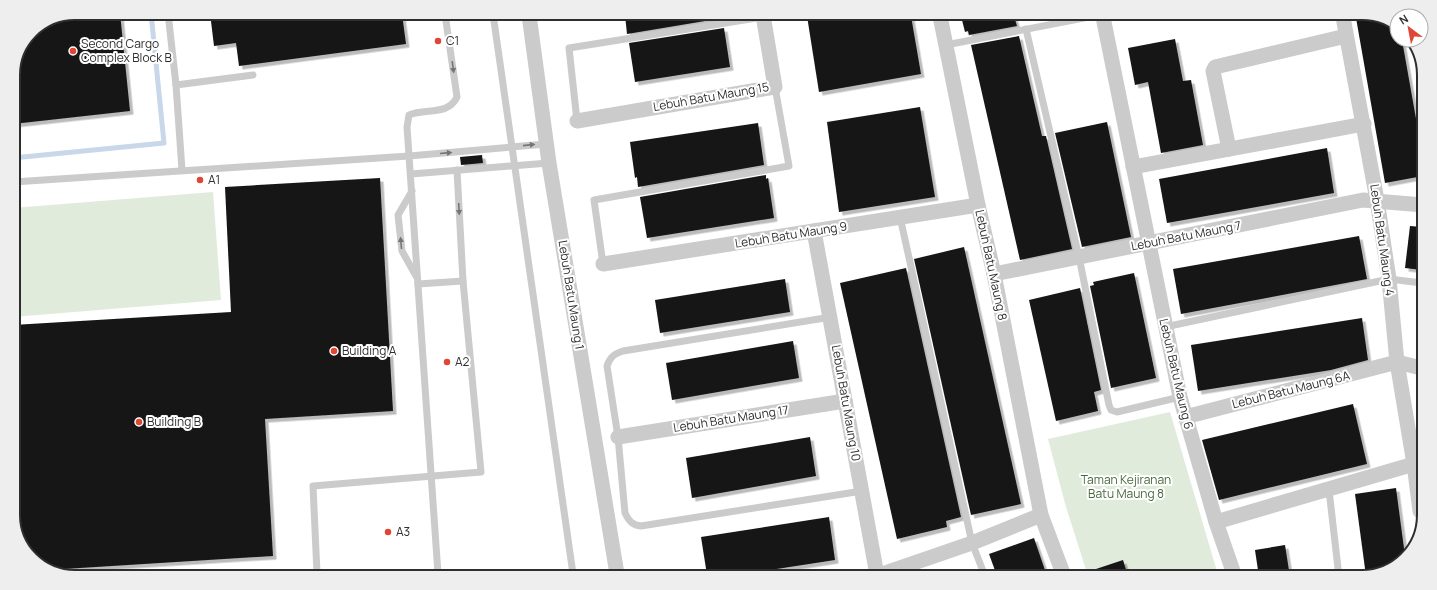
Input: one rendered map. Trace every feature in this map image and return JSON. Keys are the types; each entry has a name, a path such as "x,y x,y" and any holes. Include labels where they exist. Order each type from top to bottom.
{"street":[{"name":"Lebuh Batu Maung 1","path":"530,20 546,144 616,570"},
{"name":"Lebuh Batu Maung 15","path":"577,121 775,87 764,20"},
{"name":"Lebuh Batu Maung 8","path":"941,20 978,205 994,274 1041,515 1062,570"},
{"name":"Lebuh Batu Maung 6","path":"1104,20 1180,397 1216,522 1234,570"},
{"name":"Lebuh Batu Maung 4","path":"1343,20 1377,200 1388,279 1397,362 1415,454 1417,477"},
{"path":"1229,149 1213,71 1215,67 1346,36"},
{"path":"1133,167 1364,124"},
{"name":"Lebuh Batu Maung 7","path":"994,274 1363,200 1417,204"},
{"name":"Lebuh Batu Maung 9","path":"603,264 978,205"},
{"name":"Lebuh Batu Maung 10","path":"814,231 877,570"},
{"path":"1397,362 1417,367"},
{"name":"Lebuh Batu Maung 6A","path":"1185,417 1397,362"},
{"name":"Lebuh Batu Maung 17","path":"618,437 845,401"},
{"path":"1216,522 1329,490 1415,454"},
{"path":"893,570 972,543 1041,515"}],"lane":[{"path":"169,20 176,85 182,170"},
{"path":"438,570 407,127 409,116 419,111 443,110 453,105 457,97 446,20"},
{"path":"494,20 572,570"},
{"path":"577,121 569,48 739,20"},
{"path":"946,45 1073,20"},
{"path":"1026,29 1079,257 1109,405 1112,410 1117,412 1180,397"},
{"path":"176,85 253,75"},
{"path":"603,264 594,200 790,166 775,87"},
{"path":"20,182 409,156 546,144"},
{"path":"411,174 549,163"},
{"path":"317,570 313,486 481,472 463,282 457,170"},
{"path":"412,191 398,215 402,251 418,281"},
{"path":"900,217 972,543 983,570"},
{"path":"1165,327 1388,279 1417,282"},
{"path":"418,281 463,282"},
{"path":"831,317 616,353 609,359 607,366 618,437 625,513 628,521 634,525 641,526 862,491"},
{"path":"1329,490 1338,570"}],"green space":[{"path":"213,192 221,300 20,316 20,207"},
{"name":"Taman Kejiranan Batu Maung 8","path":"1170,412 1218,570 1086,570 1066,507 1048,439"}],"building":[{"name":"Second Cargo Complex Block B","path":"68,20 121,20 130,111 20,123 20,71 22,61 31,42 47,27"},
{"path":"211,20 403,20 406,44 239,66 236,43 214,46"},
{"path":"626,20 711,20 627,34"},
{"path":"808,20 912,20 921,74 819,92"},
{"path":"962,20 1015,20 1017,26 969,35 968,31 965,32"},
{"path":"1356,20 1373,21 1389,27 1389,48 1403,48 1417,124 1417,177 1385,183"},
{"path":"724,28 730,67 635,82 629,43"},
{"path":"1019,36 1042,136 1046,136 1072,249 1020,260 971,45"},
{"path":"1175,39 1183,81 1191,80 1203,145 1161,153 1148,82 1135,85 1128,48"},
{"path":"920,107 935,197 839,212 827,122"},
{"path":"1107,122 1131,237 1082,247 1055,133"},
{"path":"758,123 764,165 638,187 637,177 635,178 630,142"},
{"path":"1327,148 1334,193 1167,223 1159,179"},
{"path":"482,155 483,163 461,165 460,157"},
{"path":"766,175 766,179 768,178 774,218 647,238 640,197"},
{"name":"Building B","path":"380,178 393,411 265,419 273,556 64,569 47,563 29,546 23,533 20,519 20,325 231,312 225,187"},
{"path":"1410,226 1417,227 1417,269 1405,268"},
{"path":"1359,236 1367,279 1181,314 1173,269"},
{"path":"964,247 1021,504 971,515 914,259"},
{"path":"906,268 961,517 946,521 947,527 897,539 840,283"},
{"path":"1134,273 1156,378 1111,388 1090,286 1094,285 1093,282"},
{"path":"785,279 790,312 660,333 655,300"},
{"path":"1080,288 1101,390 1094,392 1098,411 1056,421 1029,300"},
{"path":"1362,318 1368,360 1331,370 1198,391 1191,345"},
{"path":"793,341 799,378 672,400 666,363"},
{"path":"1353,404 1367,464 1219,500 1202,440"},
{"path":"810,437 816,476 692,498 686,458"},
{"path":"1396,488 1404,550 1393,561 1369,570 1365,570 1355,494"},
{"path":"829,517 835,560 770,570 706,570 701,537"},
{"path":"1034,538 1045,570 995,570 989,554"},
{"path":"1285,545 1289,570 1258,570 1255,550"},
{"path":"1123,560 1126,570 1093,570"}],"waterway":[{"path":"20,157 164,143 152,20"}],"place":[{"name":"C1","path":"438,41"},
{"name":"Second Cargo Complex Block B","path":"73,51"},
{"name":"A1","path":"200,180"},
{"name":"Building A","path":"334,351"},
{"name":"A2","path":"447,362"},
{"name":"Building B","path":"139,422"},
{"name":"A3","path":"388,532"}]}
